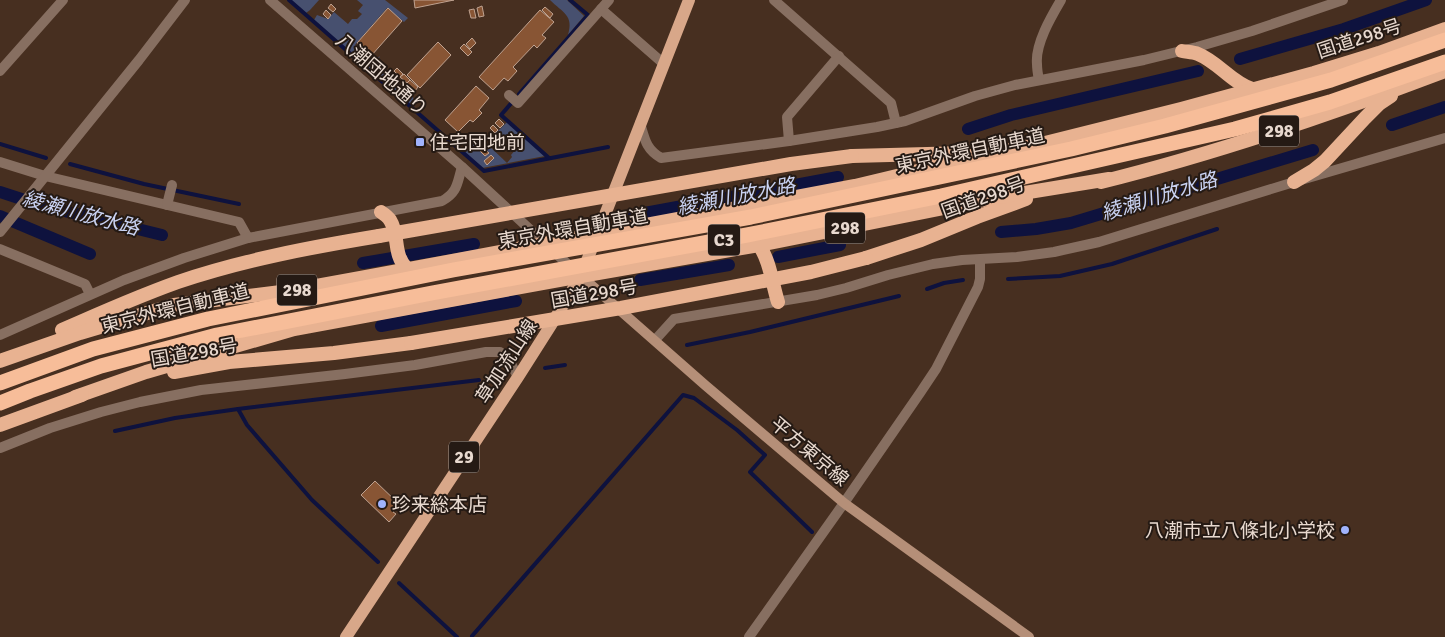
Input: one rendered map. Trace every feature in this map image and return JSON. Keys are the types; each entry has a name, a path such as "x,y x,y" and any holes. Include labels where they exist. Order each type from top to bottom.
{"highway":[{"name":"国道298号","path":"0,360 80,333 174,305 289,291 855,186 994,153 1041,144 1314,73 1360,59 1445,28"},
{"name":"東京外環自動車道","path":"0,383 93,349 208,319 453,270 751,217 1080,147 1165,126 1331,80 1445,40"},
{"path":"1182,51 1197,54 1238,83 1252,89"},
{"name":"東京外環自動車道","path":"0,403 101,366 217,335 442,291 747,235 941,196 1235,129 1330,102 1445,62"},
{"name":"国道298号","path":"75,397 170,373 229,362 334,353 411,343 621,308 811,272 866,258 921,240 977,217 1026,200 1143,171 1278,131 1445,72"},
{"path":"1294,182 1325,161 1379,104 1402,88"},
{"name":"国道298号","path":"0,360 120,305 179,282 255,260 334,243 791,164 852,156 994,153"},
{"name":"国道298号","path":"0,425 146,372 294,329 759,244 999,197 1110,179"},
{"path":"381,212 389,218 393,225 399,256 402,264 408,269"},
{"path":"759,244 768,265 778,302"}],"main road":[{"name":"草加流山線","path":"346,637 518,376 581,276 689,0"},
{"name":"平方東京線","path":"581,276 844,504 1029,637"}],"street":[{"path":"0,71 63,0"},
{"path":"0,232 185,0"},
{"name":"八潮団地通り","path":"270,0 462,167 581,276"},
{"path":"774,0 891,103 896,123"},
{"path":"1039,80 1036,63 1038,52 1043,36 1061,0"},
{"path":"640,123 645,141 652,152 661,158 788,141 896,123 975,96 1015,85 1182,51 1252,31 1343,0"},
{"path":"509,95 518,103 602,4 664,64"},
{"path":"788,141 787,117 839,56"},
{"path":"655,340 674,319 827,292 888,274 934,264 962,260 1017,257 1054,252 1099,242 1445,138"},
{"path":"0,162 45,176 239,222 248,238"},
{"path":"0,335 124,280 184,258 248,238 442,201 451,196 456,190 462,167"},
{"path":"167,204 171,188"},
{"path":"0,248 85,284 90,294"},
{"path":"749,637 844,504 936,369 978,287 980,260"},
{"path":"0,448 50,428 101,412 202,390 415,365 486,352 500,352 508,358 518,376"}],"shaded area":[{"path":"291,0 319,0 306,13"},
{"path":"357,0 385,0 408,18 404,22 387,8 355,45 374,61 380,56 378,60 379,66 413,97 414,101 410,105 314,20 317,15 328,19 334,12 348,24 352,19 357,19 362,14 358,11 363,5"},
{"path":"550,0 567,0 584,16 568,35 570,23 566,15"},
{"path":"507,122 545,156 482,168 464,152 475,142 484,141 507,163 516,149 501,134 494,139 492,137"}],"building":[{"path":"414,0 454,0 415,8"},
{"path":"331,4 336,9 333,12 328,8"},
{"path":"482,6 484,16 479,17 477,8"},
{"path":"545,7 553,14 550,18 542,10"},
{"path":"388,8 402,21 371,56 357,43"},
{"path":"474,9 476,18 471,18 469,10"},
{"path":"326,10 331,15 328,19 323,14"},
{"path":"540,10 554,22 542,35 546,38 537,48 534,45 513,67 517,71 508,81 504,78 493,90 479,77"},
{"path":"472,38 476,43 470,49 466,44"},
{"path":"438,42 451,55 420,88 407,75"},
{"path":"464,44 472,52 468,56 460,48"},
{"path":"397,68 403,74 400,77 394,71"},
{"path":"404,74 410,80 407,83 400,77"},
{"path":"410,80 418,87 415,91 407,83"},
{"path":"476,86 489,98 479,110 482,113 473,122 470,120 458,132 445,120"},
{"path":"499,119 504,124 500,128 495,123"},
{"path":"493,125 498,130 495,133 490,128"},
{"path":"482,146 489,153 485,156 479,150"},
{"path":"491,155 494,158 487,165 484,161"},
{"path":"375,481 400,505 393,512 396,514 389,522 361,495"}],"waterway":[{"path":"289,0 484,171 608,147"},
{"path":"519,94 588,15 570,0"},
{"name":"綾瀬川放水路","path":"1240,59 1344,29 1426,0"},
{"name":"綾瀬川放水路","path":"968,129 1011,115 1198,71"},
{"path":"514,100 501,115 549,158"},
{"name":"綾瀬川放水路","path":"1392,125 1445,107"},
{"path":"0,144 46,158"},
{"name":"綾瀬川放水路","path":"1001,232 1071,223 1313,150"},
{"path":"70,164 144,184 239,204"},
{"name":"綾瀬川放水路","path":"634,215 838,177"},
{"name":"綾瀬川放水路","path":"0,192 40,205 162,235"},
{"name":"綾瀬川放水路","path":"0,216 90,254"},
{"path":"1008,279 1060,276 1112,264 1217,229"},
{"name":"綾瀬川放水路","path":"363,263 474,244"},
{"name":"綾瀬川放水路","path":"778,257 840,245"},
{"name":"綾瀬川放水路","path":"640,280 729,265"},
{"path":"927,289 944,283 963,280"},
{"path":"687,345 750,332 899,296"},
{"name":"綾瀬川放水路","path":"381,326 516,301"},
{"path":"545,368 565,365"},
{"path":"115,431 175,418 238,409 479,380"},
{"path":"472,636 683,395 694,398 737,430 765,455 750,472 812,532"},
{"path":"238,409 247,425 312,500 378,562"},
{"path":"399,583 457,637"}],"place":[{"name":"住宅団地前","path":"420,142"},
{"name":"珍来総本店","path":"382,504"},
{"name":"八潮市立八條北小学校","path":"1345,530"}]}
